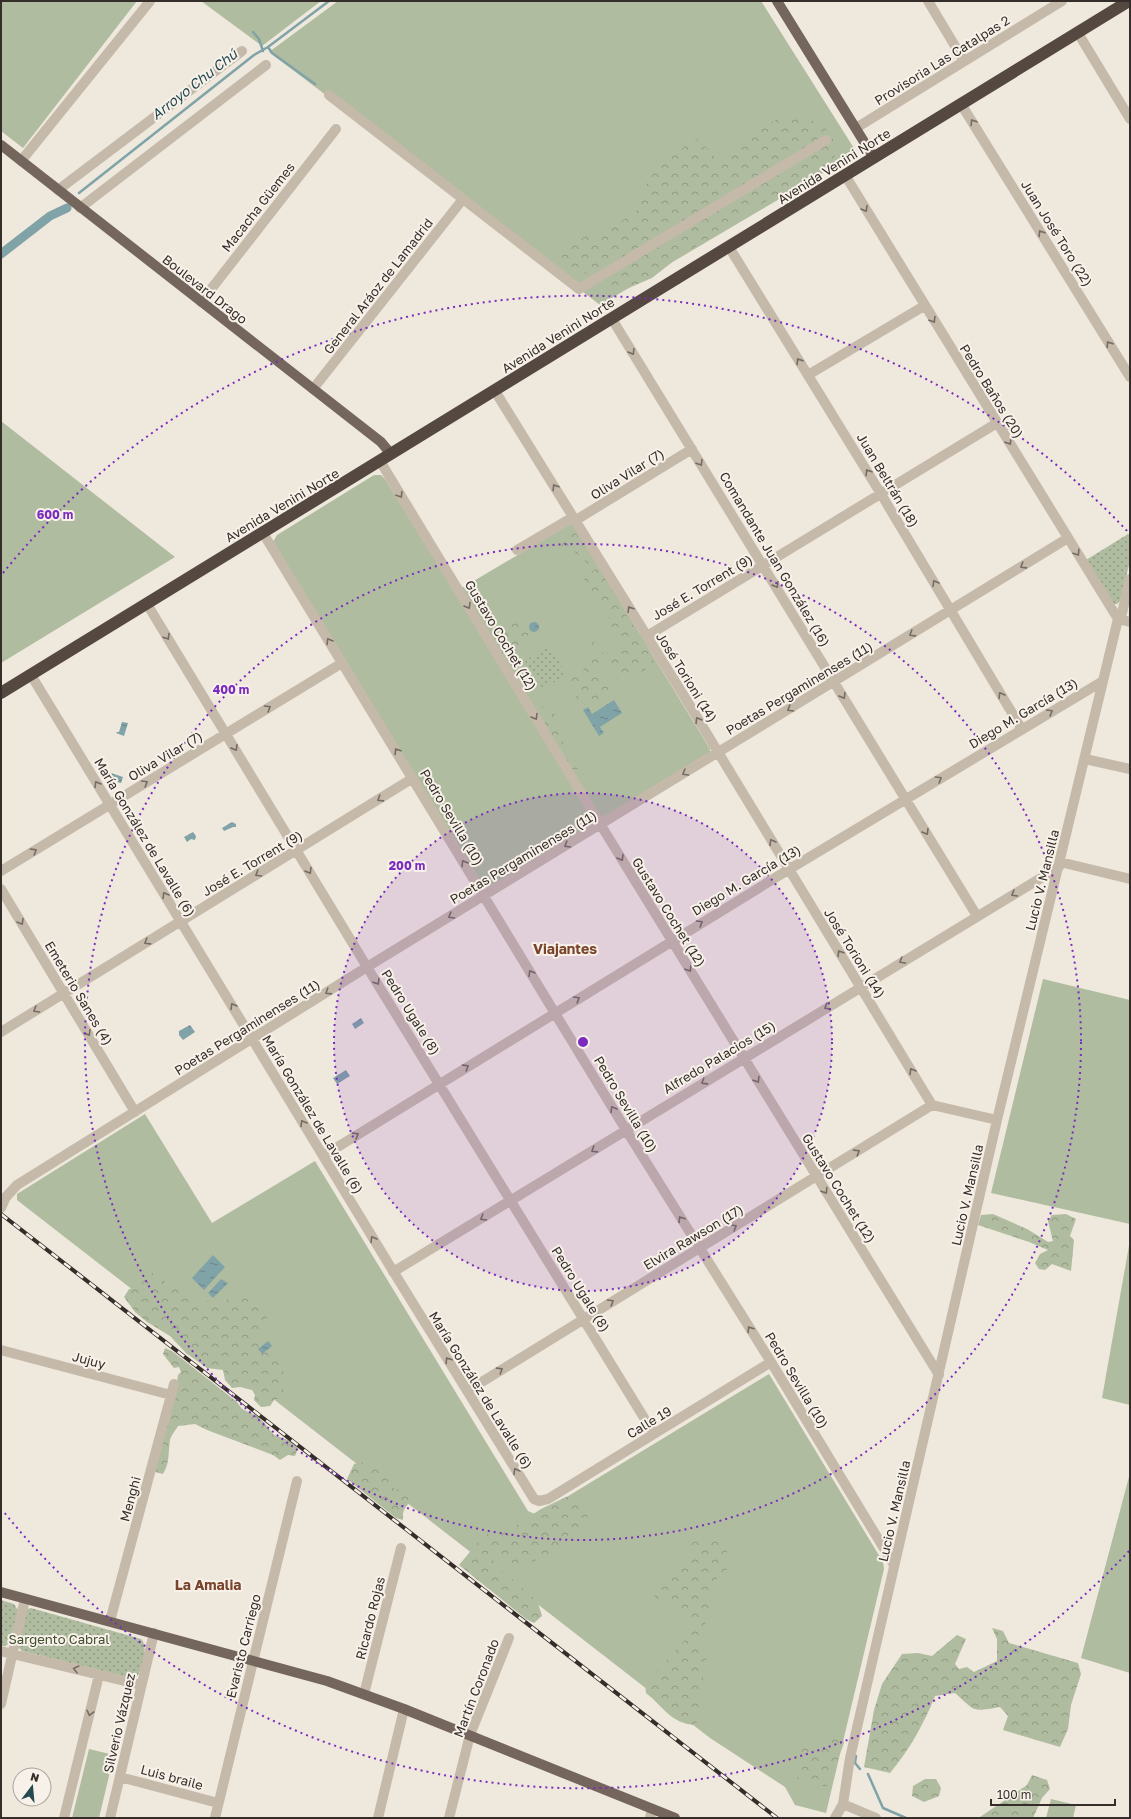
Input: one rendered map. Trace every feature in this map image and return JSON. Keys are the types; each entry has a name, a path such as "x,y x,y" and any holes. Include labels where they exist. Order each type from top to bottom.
{"highway":[{"name":"Avenida Venini Norte","path":"1,693 1129,1"}],"main road":[{"path":"780,2 874,158"},
{"name":"Boulevard Drago","path":"1,145 381,442 392,454"},
{"path":"1,1592 253,1659 327,1681 470,1735 651,1813 675,1818"}],"street":[{"path":"21,161 150,1"},
{"path":"928,1 964,61"},
{"name":"Provisoria Las Catalpas 2","path":"856,128 1062,1"},
{"path":"1078,33 1130,119"},
{"path":"62,192 242,51"},
{"path":"79,207 266,65"},
{"path":"328,95 579,289 826,140"},
{"name":"Juan José Toro (22)","path":"961,104 1130,377"},
{"name":"Macacha Güemes","path":"200,302 336,129"},
{"name":"Pedro Baños (20)","path":"845,175 924,306 1118,619"},
{"name":"General Aráoz de Lamadrid","path":"313,389 463,198"},
{"name":"Juan Beltrán (18)","path":"729,247 881,494 1022,728"},
{"path":"808,375 924,306"},
{"name":"Comandante Juan González (16)","path":"612,318 977,916"},
{"name":"José Torioni (14)","path":"495,391 647,636 932,1105"},
{"name":"José E. Torrent (9)","path":"647,636 997,423"},
{"name":"Oliva Vilar (7)","path":"517,550 575,519 692,449"},
{"name":"Gustavo Cochet (12)","path":"380,461 601,825 939,1375"},
{"name":"Pedro Sevilla (10)","path":"263,533 414,778 626,1130 771,1362 894,1565"},
{"name":"Poetas Pergaminenses (11)","path":"1,1208 6,1197 17,1185 253,1040 367,967 835,682 1068,538"},
{"name":"Lucio V. Mansilla","path":"835,1818 843,1804 850,1758 997,1120 1118,619 1122,613 1130,579"},
{"name":"Pedro Ugale (8)","path":"147,604 367,967 440,1083 654,1434"},
{"path":"1118,619 1130,622"},
{"name":"Oliva Vilar (7)","path":"1,871 342,663"},
{"name":"María González de Lavalle (6)","path":"31,675 393,1272 531,1496 539,1501"},
{"name":"Diego M. García (13)","path":"323,1156 788,870 1022,728 1103,681"},
{"path":"1084,759 1130,769"},
{"name":"José E. Torrent (9)","path":"1,1032 414,778"},
{"path":"1060,864 1130,878"},
{"name":"Alfredo Palacios (15)","path":"393,1272 1060,864"},
{"name":"Emeterio Sanes (4)","path":"1,889 135,1112"},
{"path":"932,1105 997,1120"},
{"name":"Elvira Rawson (17)","path":"467,1391 932,1105"},
{"name":"Jujuy","path":"1,1350 171,1395"},
{"name":"Calle 19","path":"539,1501 548,1499 771,1362"},
{"name":"Menghi","path":"110,1621 174,1384"},
{"name":"Evaristo Carriego","path":"214,1818 297,1481"},
{"name":"Ricardo Rojas","path":"364,1694 401,1548"},
{"path":"1,1704 25,1599"},
{"name":"Silverio Vázquez","path":"110,1818 154,1633"},
{"name":"Martín Coronado","path":"449,1818 470,1735 509,1638"},
{"path":"1,1650 141,1685"},
{"path":"64,1818 99,1675"},
{"path":"378,1818 404,1709"},
{"name":"Luis braile","path":"120,1777 218,1802"},
{"path":"843,1804 876,1818"}],"green space":[{"path":"1,1 137,1 23,148 1,131"},
{"path":"201,1 321,1 262,46"},
{"path":"338,1 761,1 857,153 600,305 269,52"},
{"path":"792,112 823,125 841,150 821,170 797,186 738,216 709,239 680,256 652,278 624,290 601,290 599,274 576,273 556,262 555,254 584,237 608,229 636,212 648,181 655,172 666,161 696,138 712,153 719,164 729,162 731,151 742,137"},
{"path":"1,421 175,557 1,663"},
{"path":"374,475 381,475 385,479 455,592 572,523 710,749 710,752 489,888 484,887 273,542 277,535"},
{"path":"573,529 609,582 608,585 603,586 601,590 594,593 587,588 584,579 588,573 594,571 570,548 563,549 555,544 556,539"},
{"path":"1128,534 1130,535 1130,561 1120,601 1117,604 1114,604 1086,560"},
{"path":"613,587 630,623 636,627 635,633 642,636 654,659 652,665 624,684 619,681 604,662 594,668 597,674 604,674 610,685 605,696 598,704 579,705 577,703 576,695 568,685 569,678 576,673 582,673 585,666 594,659 590,644 593,642 598,645 600,642 604,643 606,646 602,653 605,655 621,644 627,646 623,642 610,640 612,631 608,628 608,614 599,600 602,594 607,593 608,590"},
{"path":"509,620 519,621 529,633 519,653 510,659 503,657 497,640 489,636 483,624 498,627"},
{"path":"548,646 567,674 543,689 525,661"},
{"path":"537,705 551,710 561,721 563,744 566,751 578,756 581,762 581,767 572,771 533,707"},
{"path":"1043,979 1130,1000 1130,1224 991,1193"},
{"path":"145,1114 212,1223 315,1161 528,1511 537,1515 769,1374 883,1562 884,1569 826,1813 795,1805 785,1787 710,1738 17,1200 17,1194"},
{"path":"993,1214 1027,1229 1048,1242 1053,1241 1048,1221 1052,1215 1066,1214 1076,1219 1070,1236 1074,1240 1071,1271 1052,1264 1045,1270 1039,1269 1035,1263 1040,1254 1048,1250 978,1225 981,1215"},
{"path":"1130,1240 1130,1405 1102,1398"},
{"path":"150,1272 161,1277 170,1287 181,1289 195,1303 208,1301 217,1306 237,1293 249,1299 264,1303 268,1316 259,1339 263,1342 263,1349 273,1349 280,1360 286,1381 283,1387 284,1397 274,1400 270,1406 261,1407 254,1400 255,1395 252,1390 240,1387 232,1388 225,1380 223,1370 207,1368 186,1353 170,1336 147,1322 135,1312 124,1297 129,1289 139,1287"},
{"path":"165,1348 172,1351 237,1402 242,1409 259,1417 274,1435 291,1441 298,1448 295,1456 288,1455 280,1460 273,1455 195,1424 178,1426 171,1436 168,1462 163,1474 155,1472 172,1400 175,1399 178,1375 181,1372 179,1367 174,1368 163,1354"},
{"path":"361,1462 371,1465 395,1482 394,1489 405,1489 411,1501 404,1509 403,1520 396,1518 347,1479 354,1464"},
{"path":"1130,1473 1130,1673 1081,1658"},
{"path":"566,1497 573,1497 588,1517 588,1526 554,1550 517,1569 506,1564 495,1552 492,1553 494,1564 537,1600 542,1616 534,1623 526,1619 459,1565 484,1535 513,1527 541,1509"},
{"path":"715,1536 726,1549 728,1557 726,1574 717,1578 700,1644 709,1646 703,1677 701,1715 695,1725 686,1724 673,1718 646,1693 645,1684 684,1641 699,1621 670,1603 655,1598 652,1591 656,1582 682,1569 694,1558 687,1547 688,1545 698,1540 703,1542 706,1538"},
{"name":"Sargento Cabral","path":"1,1600 14,1604 18,1610 10,1643 5,1646 1,1646"},
{"name":"Sargento Cabral","path":"31,1608 141,1639 144,1647 144,1659 138,1676 135,1679 22,1651 18,1647 27,1609"},
{"path":"992,1628 1003,1631 1009,1643 1078,1663 1081,1674 1071,1705 1068,1729 1060,1747 1003,1730 1008,1716 1000,1707 984,1710 975,1709 955,1693 935,1696 916,1736 890,1773 864,1767 874,1710 882,1684 902,1654 918,1653 932,1656 957,1635 966,1639 955,1664 959,1669 967,1667 974,1672 997,1661 997,1639"},
{"path":"827,1735 843,1739 844,1743 827,1787 810,1778 803,1782 797,1780 800,1762 798,1754 803,1747 817,1745"},
{"path":"89,1749 114,1755 99,1818 72,1818"},
{"path":"1032,1775 1047,1780 1050,1789 1042,1798 1033,1818 980,1818 1027,1785"},
{"path":"925,1779 936,1779 941,1788 939,1796 924,1802 912,1796 913,1786"},
{"path":"1051,1799 1076,1805 1073,1818 1046,1818"}],"water":[{"path":"532,622 536,622 538,623 538,631 532,632 529,629 529,625"},
{"path":"614,700 622,713 600,727 604,733 599,736 583,710 588,707 592,714"},
{"path":"122,722 128,723 124,736 116,733 119,732"},
{"path":"111,773 123,777 121,783 109,780"},
{"path":"232,822 236,824 236,827 224,831 222,828"},
{"path":"193,832 196,836 195,840 191,839 187,842 184,837"},
{"path":"361,1018 364,1023 355,1029 352,1024"},
{"path":"190,1025 195,1032 183,1040 179,1035 179,1031"},
{"path":"346,1070 350,1076 337,1084 333,1078"},
{"path":"213,1255 225,1267 204,1290 192,1278"},
{"path":"221,1279 228,1283 213,1298 208,1293"},
{"path":"268,1341 272,1346 262,1354 258,1349"}],"waterway":[{"name":"Arroyo Chu Chú","path":"79,193 254,55 268,47 329,1"},
{"path":"253,32 259,39 263,51"},
{"path":"268,47 272,53 315,84"},
{"name":"Arroyo Chu Chú","path":"1,254 50,216 67,208"},
{"path":"856,1756 855,1763 860,1769"},
{"path":"868,1774 883,1808 906,1818"}],"railway":[{"path":"1,1214 777,1818"}],"district":[{"name":"Viajantes","path":"565,948"},
{"name":"La Amalia","path":"208,1584"}]}
